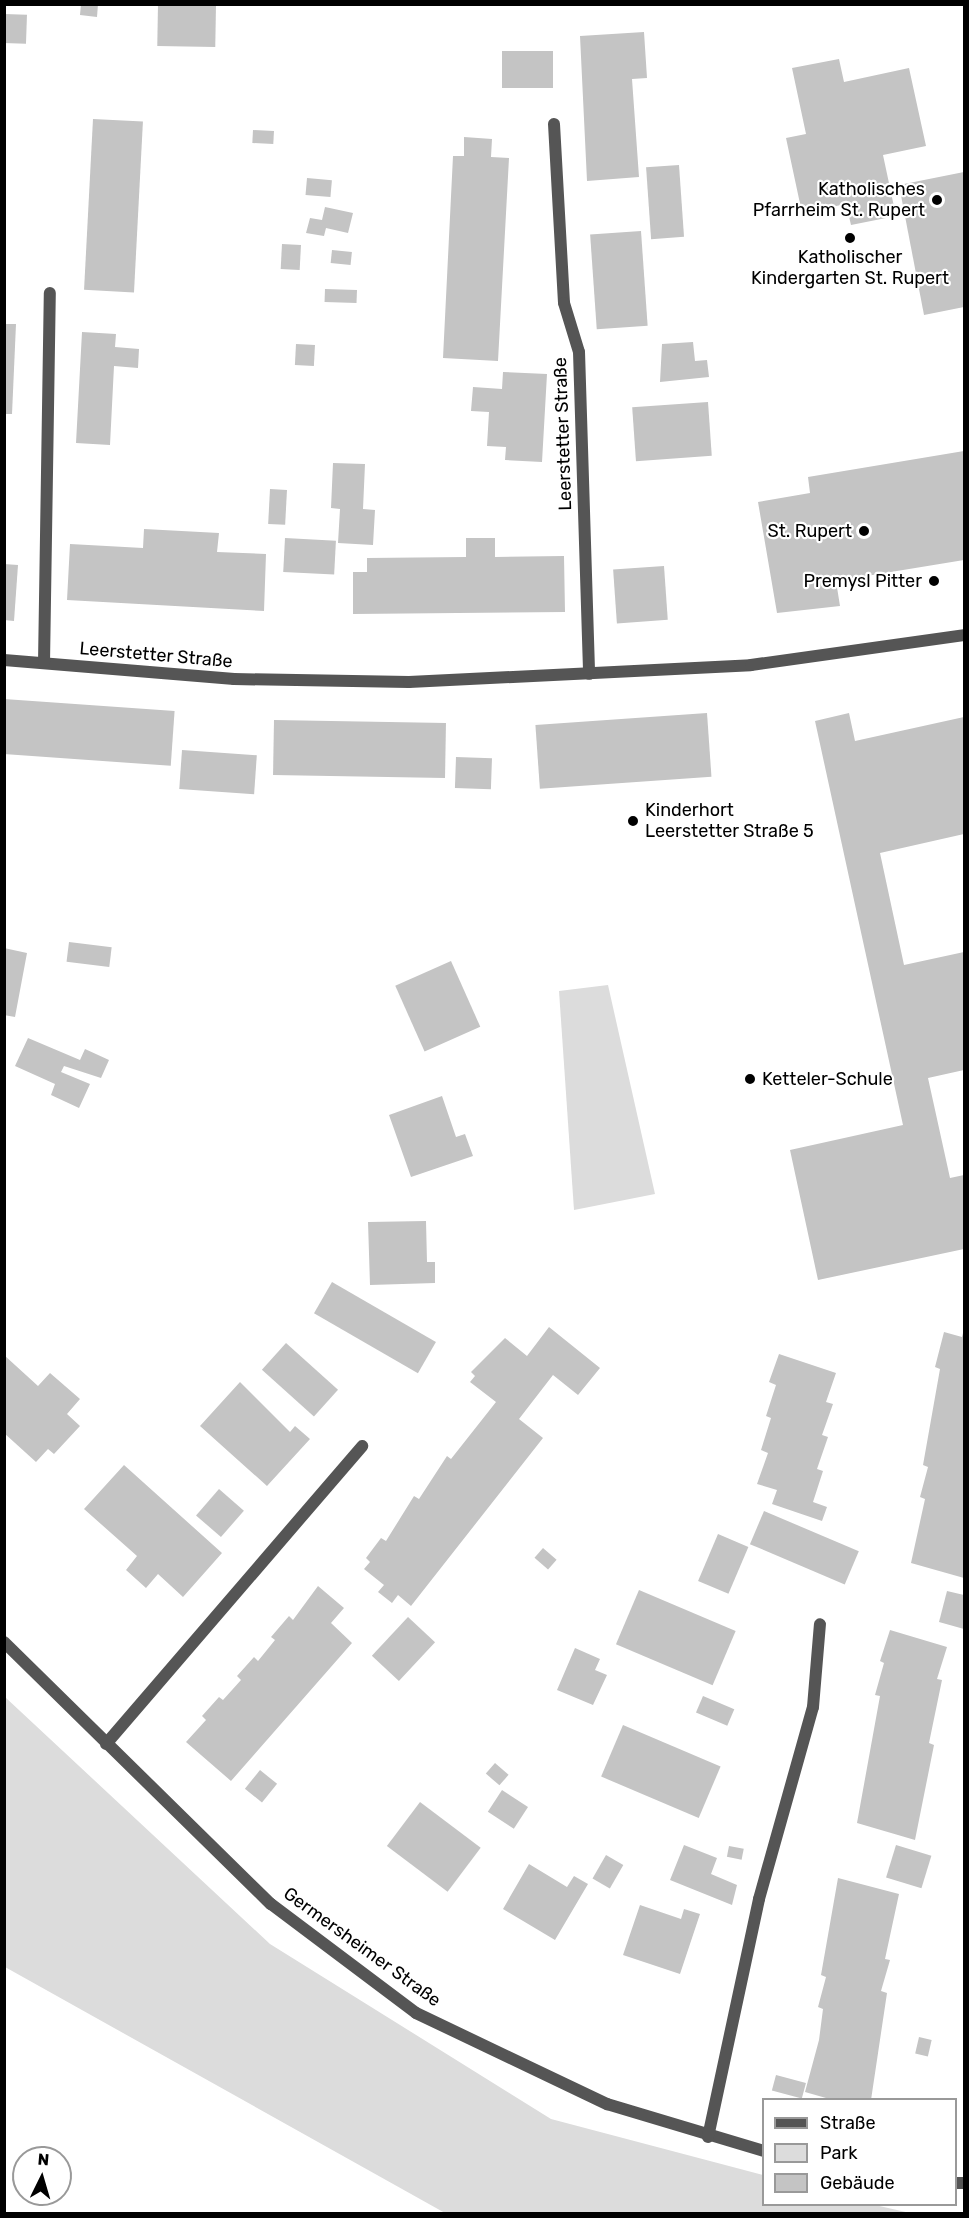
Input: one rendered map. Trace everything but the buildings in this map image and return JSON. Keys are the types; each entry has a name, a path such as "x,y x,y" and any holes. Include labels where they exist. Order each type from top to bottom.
{"street":[{"name":"Leerstetter Straße","path":"554,124 564,303 579,352 589,674"},
{"path":"44,663 50,293"},
{"name":"Leerstetter Straße","path":"4,660 234,679 409,682 750,665 964,635"},
{"path":"106,1744 362,1446"},
{"path":"708,2137 759,1899 813,1707 820,1624"},
{"name":"Germersheimer Straße","path":"4,1642 272,1904 416,2013 597,2100 708,2137 762,2150"}],"green space":[{"path":"608,985 655,1194 574,1210 559,991"},
{"path":"5,1697 270,1944 551,2119 762,2175 762,2206 879,2206 910,2213 445,2213 5,1967"}],"place":[{"name":"Katholisches Pfarrheim St. Rupert","path":"937,200"},
{"name":"Katholischer Kindergarten St. Rupert","path":"850,238"},
{"name":"St. Rupert","path":"864,531"},
{"name":"Premysl Pitter","path":"934,581"},
{"name":"Kinderhort Leerstetter Straße 5","path":"633,821"},
{"name":"Ketteler-Schule","path":"750,1079"}]}
